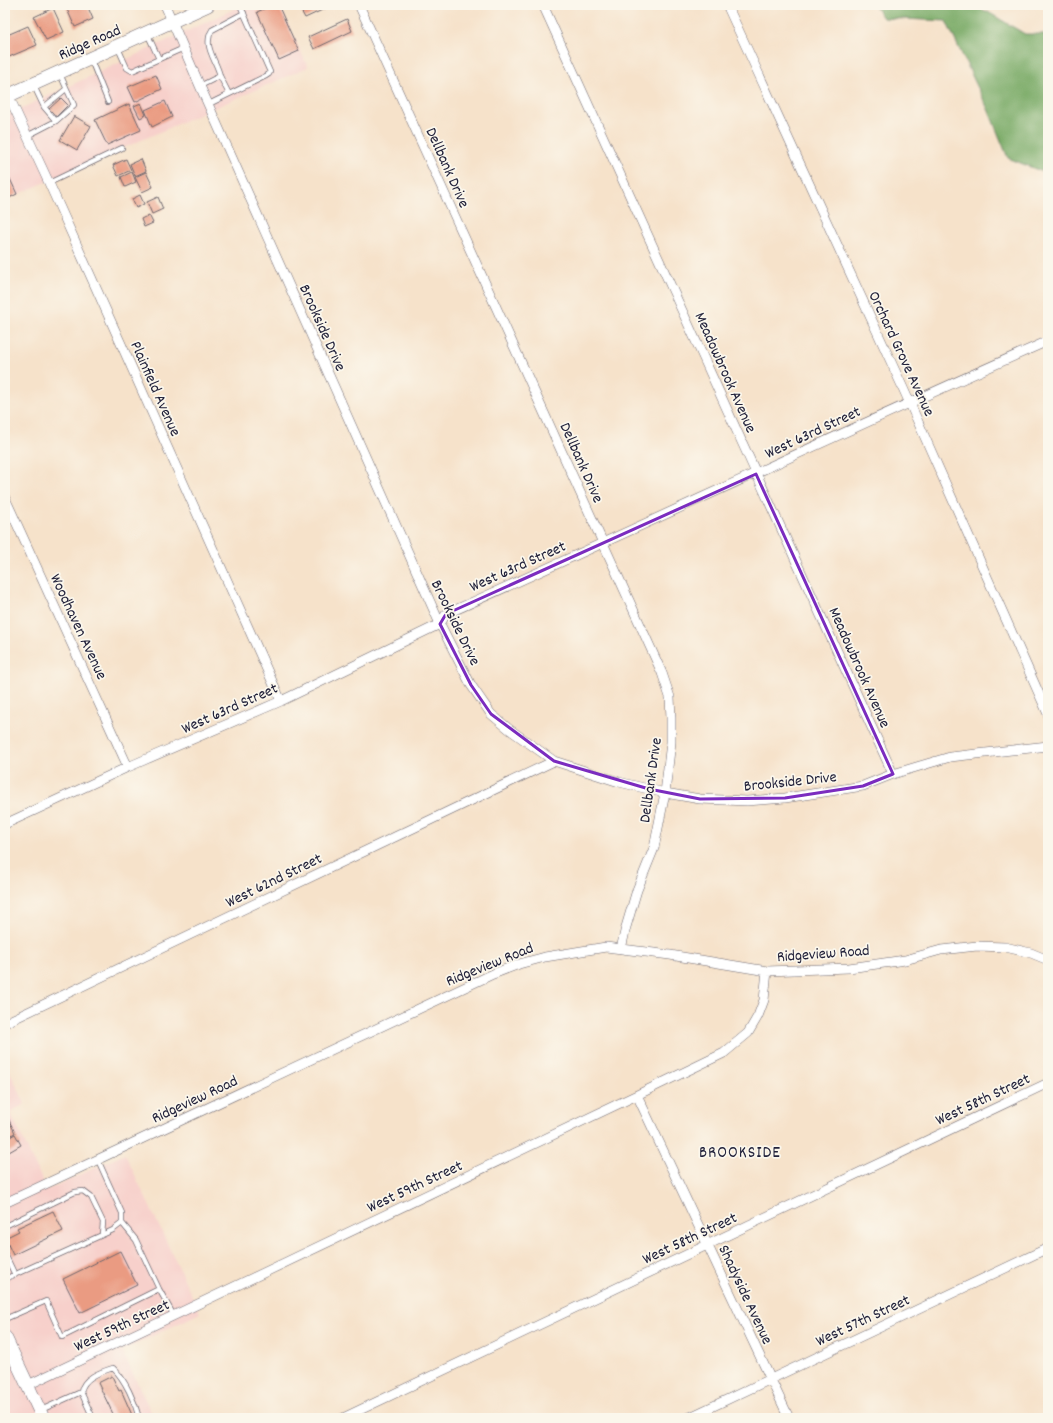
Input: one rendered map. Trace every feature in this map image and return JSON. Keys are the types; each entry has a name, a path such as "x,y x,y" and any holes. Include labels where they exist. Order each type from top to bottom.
{"main road":[{"name":"Ridge Road","path":"6,94 59,73 208,5"},
{"path":"5,1337 41,1415"}],"street":[{"name":"Brookside Drive","path":"165,5 440,624 471,685 491,714 554,761 619,782 665,793 700,799 747,801 785,798 863,786 893,774 950,757 1048,746"},
{"name":"Dellbank Drive","path":"359,5 604,543 662,673 670,697 672,718 671,742 665,793 654,848 637,890 621,949"},
{"name":"Meadowbrook Avenue","path":"543,5 893,774"},
{"name":"Orchard Grove Avenue","path":"727,5 909,402 1048,714"},
{"name":"Plainfield Avenue","path":"6,94 49,183 281,701"},
{"name":"West 63rd Street","path":"5,824 128,767 281,701 440,624 446,614 756,474 909,402 1048,341"},
{"name":"Woodhaven Avenue","path":"5,498 128,767"},
{"name":"West 62nd Street","path":"5,1023 554,761"},
{"name":"Ridgeview Road","path":"5,1203 500,971 544,957 606,947 685,957 767,971 849,968 905,960 941,950 977,946 1005,947 1031,953 1048,960"},
{"name":"West 59th Street","path":"28,1385 724,1053 748,1033 758,1016 764,1000 767,971"},
{"name":"West 58th Street","path":"343,1418 1048,1083"},
{"name":"Shadyside Avenue","path":"637,1095 789,1418"},
{"name":"West 57th Street","path":"688,1418 1048,1248"}],"lane":[{"path":"209,104 266,76 270,72 240,5"},
{"path":"229,94 212,55 208,37 212,30 244,13"},
{"path":"147,33 159,59"},
{"path":"117,47 129,71 134,71 184,48"},
{"path":"90,59 108,102"},
{"path":"27,136 56,121 74,105 59,73"},
{"path":"200,86 220,76"},
{"path":"34,84 44,107 56,121"},
{"path":"44,107 66,89"},
{"path":"49,183 122,148"},
{"path":"98,1160 122,1213 122,1222 136,1240 174,1316"},
{"path":"5,1226 75,1192 83,1191 91,1197 103,1222 102,1236"},
{"path":"5,1279 102,1236 113,1230 122,1222"},
{"path":"5,1254 15,1275"},
{"path":"5,1319 46,1301 62,1337 159,1288"},
{"path":"93,1418 81,1392 82,1386 85,1381 113,1368 118,1372 132,1398 139,1418"},
{"path":"41,1415 81,1392"}],"highlighted area":[{"path":"756,474 893,774 863,786 785,798 700,799 649,789 554,761 509,729 491,714 471,685 440,624 446,614"}],"shaded area":[{"path":"243,5 279,5 308,67 5,200 5,116"},
{"path":"5,1061 25,1104 10,1112 47,1190 125,1154 200,1313 122,1351 154,1418 5,1418"}],"green space":[{"path":"874,5 972,5 988,12 1025,34 1048,34 1048,174 1008,158 988,109 946,21 883,18"}],"building":[{"path":"65,5 87,5 93,19 75,27"},
{"path":"273,5 278,5 299,51 279,60 257,12"},
{"path":"298,5 333,5 305,18"},
{"path":"53,8 64,32 46,40 34,17"},
{"path":"347,19 352,31 314,49 308,37"},
{"path":"28,26 37,45 9,57 5,49 5,36"},
{"path":"156,75 162,89 135,102 128,87"},
{"path":"61,98 68,105 56,117 49,109"},
{"path":"165,101 172,117 152,127 145,110"},
{"path":"141,103 146,115 140,118 134,106"},
{"path":"129,104 141,130 107,145 95,120"},
{"path":"74,116 91,126 77,150 60,140"},
{"path":"126,159 131,170 118,176 113,165"},
{"path":"141,159 146,171 135,176 130,164"},
{"path":"5,168 17,194 5,200"},
{"path":"132,172 136,182 125,187 121,177"},
{"path":"146,172 153,187 142,192 135,177"},
{"path":"140,195 144,204 136,208 132,199"},
{"path":"158,197 163,209 152,214 147,202"},
{"path":"149,215 153,223 144,227 141,219"},
{"path":"8,1118 15,1133 5,1138 5,1119"},
{"path":"15,1134 21,1145 9,1152 5,1144 5,1140"},
{"path":"53,1211 63,1231 13,1255 5,1238 19,1231 17,1228"},
{"path":"120,1251 137,1285 80,1313 63,1279"},
{"path":"112,1376 119,1391 121,1390 132,1415 126,1418 115,1418 98,1383"}],"district":[{"name":"BROOKSIDE","path":"740,1151"}]}
